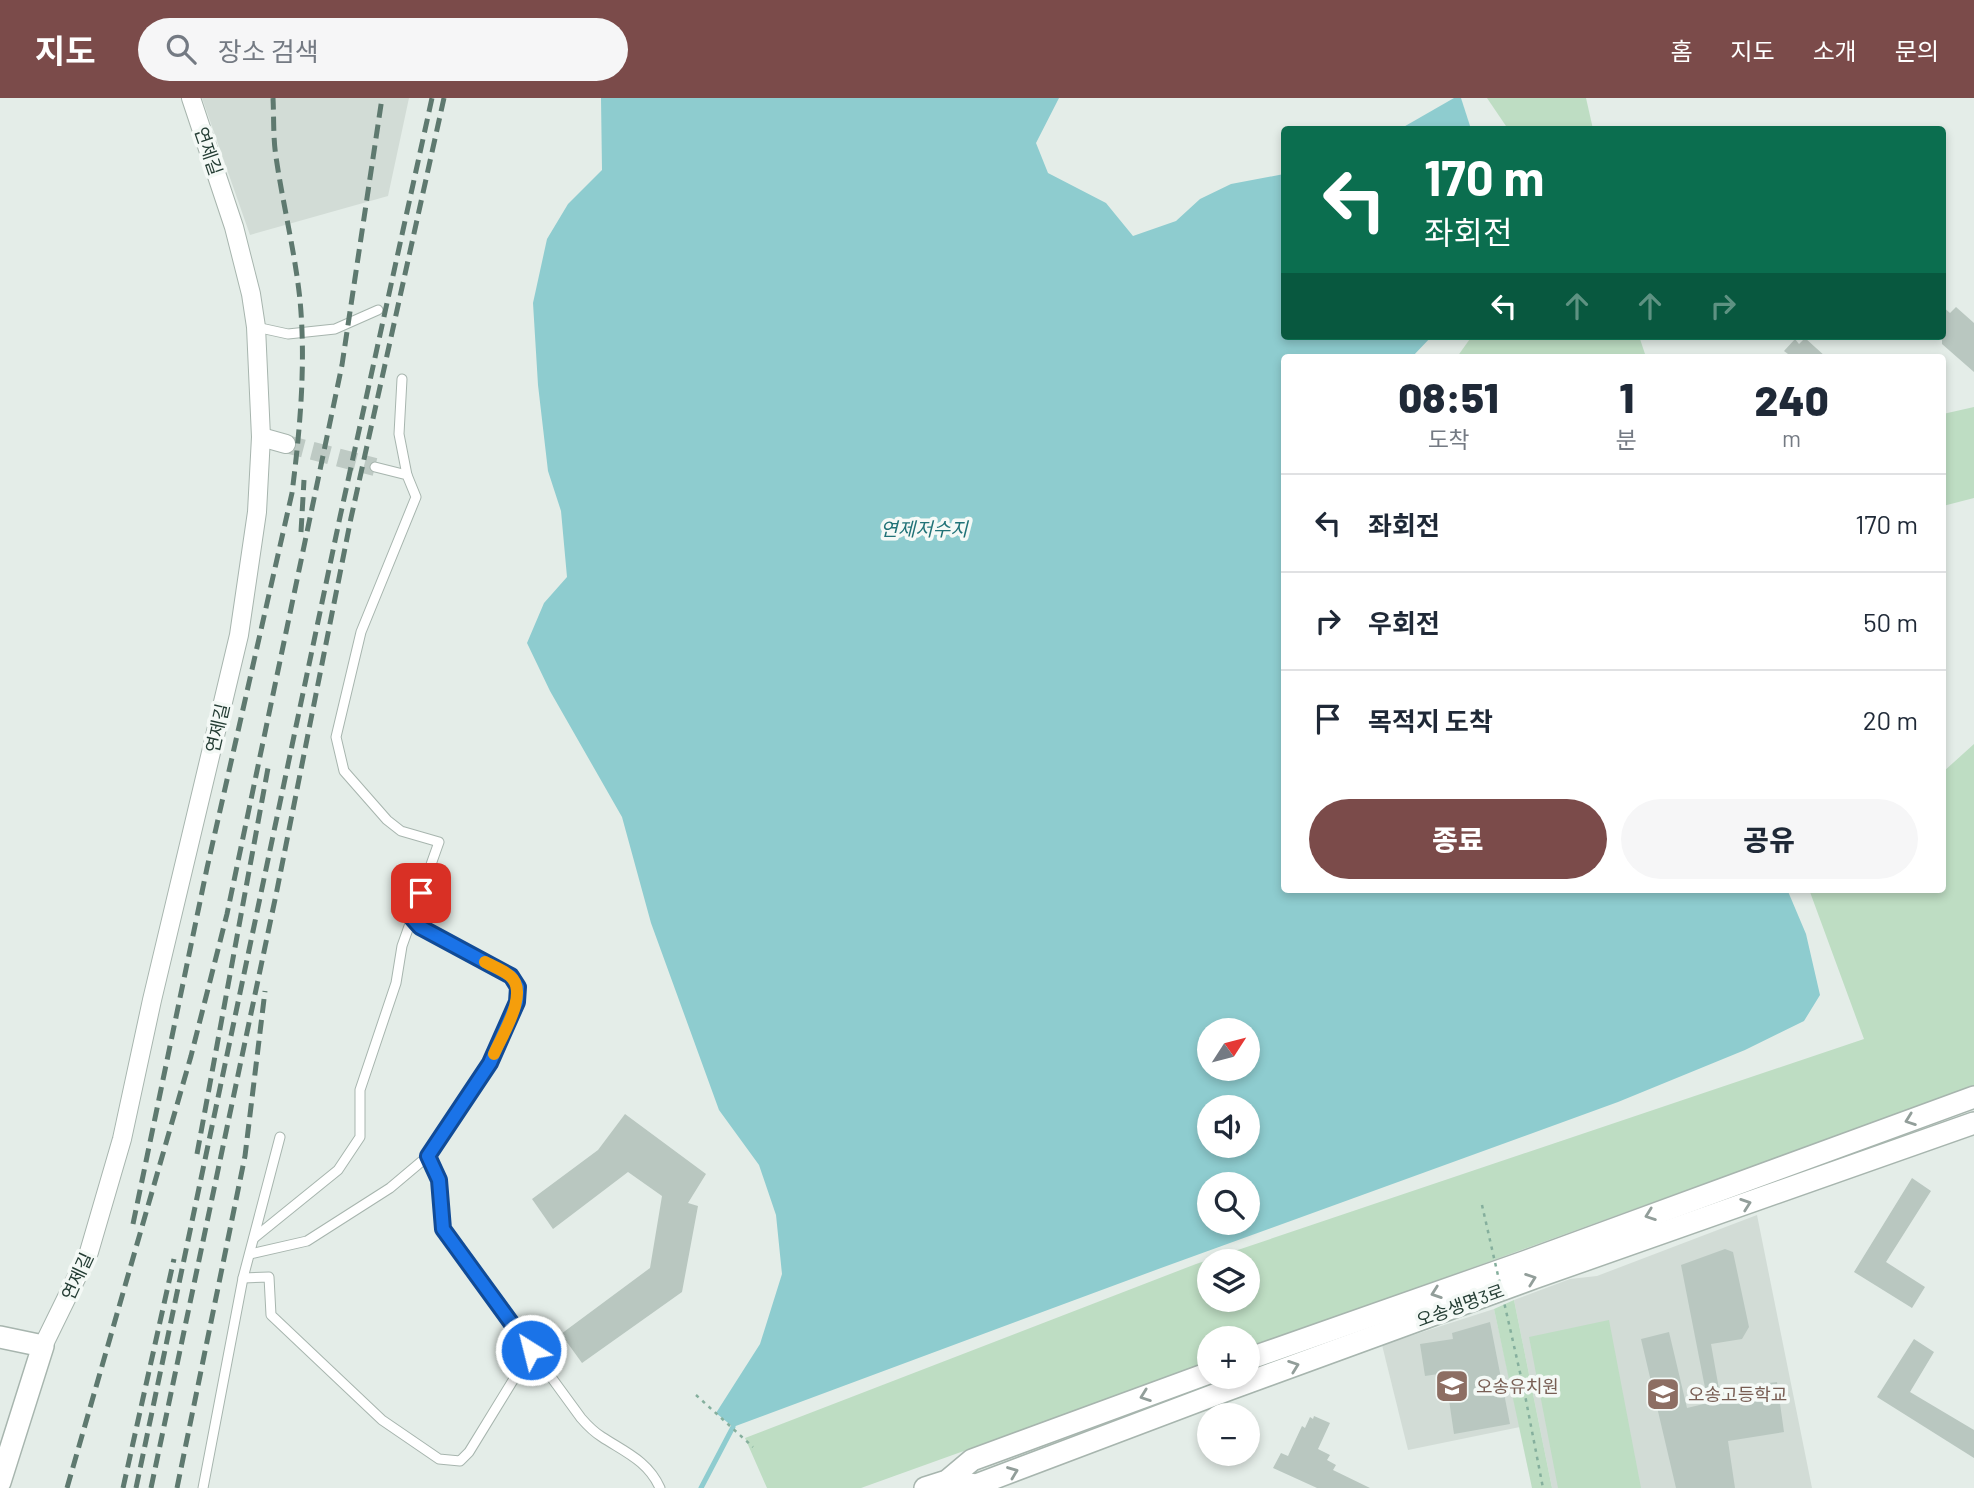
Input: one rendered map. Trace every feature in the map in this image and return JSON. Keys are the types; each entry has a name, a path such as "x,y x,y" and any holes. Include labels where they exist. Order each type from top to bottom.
{"street":[{"name":"연제길","path":"43,1346 89,1252 122,1139 152,1000 239,635 257,512 261,437 256,327 251,294 234,227 191,98"},
{"path":"261,437 286,444"},
{"name":"오송생명3로","path":"1260,1355 1524,1262 1974,1097"},
{"name":"오송생명3로","path":"926,1488 976,1485 1420,1320 1974,1123"},
{"path":"0,1337 43,1346 0,1482"},
{"name":"오송생명3로","path":"947,1485 972,1460 1197,1377"}],"lane":[{"path":"256,327 288,334 335,329 378,310"},
{"path":"254,1238 338,1170 360,1137 360,1090 396,983 402,946 439,842 401,831 387,820 344,771 336,737 361,632 416,497 407,475 400,434 402,379"},
{"path":"376,467 407,475"},
{"path":"250,1254 307,1241 390,1188 428,1156 490,1063 517,1002 518,987 511,976 420,927 412,918"},
{"path":"203,1488 243,1278 280,1137"},
{"path":"428,1156 439,1180 443,1229 581,1419 599,1436 649,1469 660,1488"},
{"path":"243,1278 269,1277 271,1315 382,1420 439,1459 460,1461 469,1452 531,1350"}],"path":[{"path":"1482,1205 1543,1488"},
{"path":"696,1395 753,1447"}],"shaded area":[{"path":"202,98 409,98 388,196 250,235"},
{"name":"오송고등학교","path":"1757,1215 1812,1488 1552,1488 1514,1300 1570,1279 1597,1276"},
{"name":"오송유치원","path":"1494,1309 1520,1427 1408,1450 1382,1345"}],"green space":[{"path":"1487,98 1586,98 1592,126 1506,126"},
{"path":"1469,340 1640,340 1645,354 1459,354"},
{"path":"1974,407 1974,498 1946,505 1946,413"},
{"path":"1974,744 1974,1086 1260,1345 1260,1326 1197,1326 1197,1367 861,1488 767,1488 745,1438 1196,1264 1197,1312 1260,1312 1260,1249 1241,1249 1864,1039 1810,893 1946,893 1946,769"},
{"path":"1514,1300 1552,1488 1532,1488 1494,1309"},
{"path":"1609,1320 1641,1488 1558,1488 1529,1337"}],"water":[{"name":"연제저수지","path":"601,98 1059,98 1036,143 1048,173 1106,203 1133,236 1176,221 1200,199 1231,184 1281,175 1281,340 1428,340 1415,354 1281,354 1281,893 1789,893 1806,934 1820,995 1804,1021 1745,1050 1618,1102 1260,1232 1260,1172 1197,1172 1197,1235 1252,1235 1213,1249 1197,1249 1197,1255 733,1427 716,1413 760,1344 782,1274 776,1215 759,1165 719,1110 651,923 622,817 550,691 527,643 544,603 567,577 561,511 548,471 538,385 533,303 547,239 568,204 602,170"},
{"path":"1454,98 1461,98 1470,126 1405,126"}],"building":[{"path":"1956,307 1974,323 1974,372 1942,344 1942,340 1946,340 1946,310 1950,313"},
{"path":"1794,340 1799,344 1807,340 1823,354 1788,354 1784,351"},
{"path":"625,1114 706,1174 688,1203 698,1206 682,1292 582,1363 561,1334 650,1268 662,1196 628,1172 553,1229 532,1199 598,1150"},
{"path":"1912,1178 1931,1191 1886,1262 1925,1287 1912,1308 1854,1272"},
{"path":"1725,1249 1733,1252 1749,1327 1742,1339 1711,1344 1719,1389 1777,1382 1784,1432 1728,1441 1735,1488 1676,1488 1641,1339 1669,1332 1687,1408 1708,1403 1681,1265"},
{"path":"1490,1322 1510,1424 1454,1434 1445,1373 1425,1376 1420,1344 1453,1339 1452,1333"},
{"path":"1914,1339 1934,1352 1910,1392 1974,1430 1974,1458 1877,1397"},
{"path":"1314,1416 1330,1423 1318,1449 1330,1455 1327,1460 1336,1465 1333,1470 1370,1488 1317,1488 1273,1468 1281,1453 1288,1456 1302,1426 1305,1428 1310,1417 1313,1419"}],"waterway":[{"path":"701,1488 733,1427"}],"tunnel":[{"path":"286,444 375,467"}],"railway":[{"path":"133,1224 207,868 292,493 301,397 302,324 295,264 275,150 273,98"},
{"path":"67,1488 191,1056 227,914 342,365 382,98"},
{"path":"136,1488 340,517 432,98"},
{"path":"151,1488 277,890 351,518 444,98"},
{"path":"301,532 304,480"},
{"path":"197,1154 268,768"},
{"path":"177,1488 245,1156 265,991"},
{"path":"123,1488 174,1259"}],"slow traffic":[{"path":"485,962 511,976 518,987 517,1002 494,1054"}],"place":[{"name":"오송유치원","path":"1452,1386"},
{"name":"오송고등학교","path":"1663,1394"}],"route":[{"path":"421,893 412,918 420,927 511,976 518,987 517,1002 490,1063 428,1156 439,1180 443,1229 531,1350"}]}
